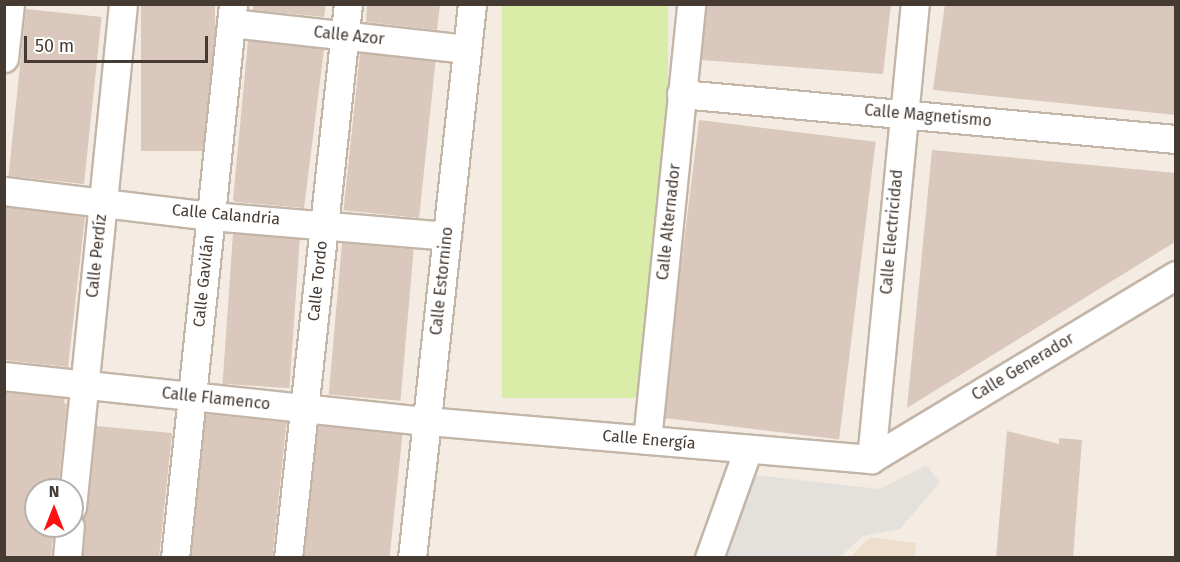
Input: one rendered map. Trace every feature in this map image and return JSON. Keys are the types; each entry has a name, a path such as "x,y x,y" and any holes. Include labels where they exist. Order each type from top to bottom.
{"street":[{"path":"4,58 10,4"},
{"name":"Calle Perdíz","path":"75,478 123,4"},
{"name":"Calle Tordo","path":"288,558 348,4"},
{"name":"Calle Estornino","path":"412,558 472,4"},
{"name":"Calle Alternador","path":"647,440 691,4"},
{"name":"Calle Electricidad","path":"871,459 915,4"},
{"name":"Calle Azor","path":"232,14 345,36 467,49"},
{"name":"Calle Gavilán","path":"175,558 232,14"},
{"name":"Calle Magnetismo","path":"681,94 1176,139"},
{"name":"Calle Calandria","path":"4,191 103,201 211,216 325,223 447,236"},
{"name":"Calle Generador","path":"871,459 1176,274"},
{"name":"Calle Flamenco","path":"4,376 427,422"},
{"name":"Calle Energía","path":"427,422 871,459"},
{"path":"709,558 748,448"},
{"path":"67,558 69,538"}],"shaded area":[{"path":"926,465 940,482 900,529 863,536 840,557 727,557 755,475 880,489"},
{"path":"870,537 916,543 915,557 850,557"}],"green space":[{"path":"502,5 668,5 668,398 502,398"}],"building":[{"path":"141,4 215,4 215,151 141,151"},
{"path":"253,4 326,4 324,17 253,10"},
{"path":"367,4 440,4 437,30 366,22"},
{"path":"707,4 891,4 883,74 701,60"},
{"path":"945,4 1176,4 1176,115 933,90"},
{"path":"26,9 102,17 84,184 8,176"},
{"path":"248,41 324,49 304,208 233,200"},
{"path":"360,53 436,61 419,218 343,210"},
{"path":"699,120 876,142 839,439 662,418"},
{"path":"932,150 1176,173 1175,242 907,408"},
{"path":"4,207 85,217 68,367 4,360"},
{"path":"233,234 300,239 289,388 223,384"},
{"path":"342,243 414,249 400,401 329,394"},
{"path":"4,392 65,398 64,403 67,404 59,478 24,478 24,538 53,538 51,558 4,558"},
{"path":"206,414 287,422 272,558 191,558"},
{"path":"318,425 403,434 389,558 304,558"},
{"path":"96,426 172,433 159,558 83,558 86,527 84,516 88,509"},
{"path":"1007,431 1059,444 1059,438 1082,440 1073,558 996,558"}]}
